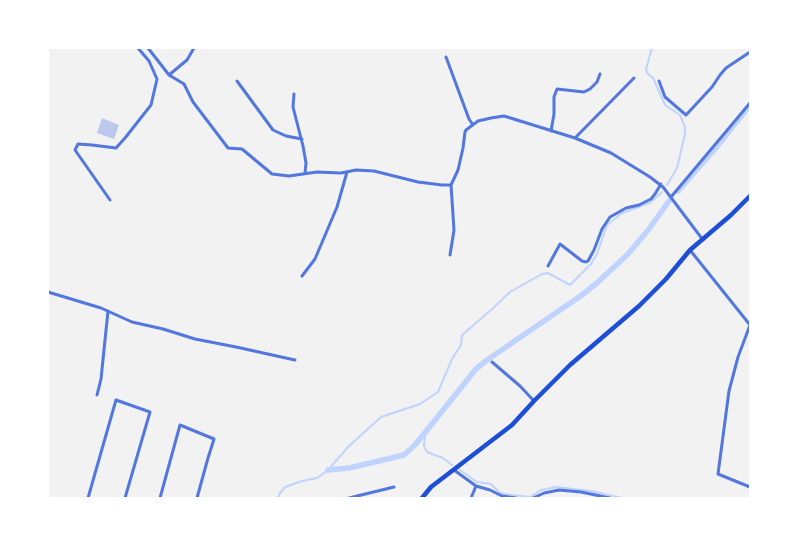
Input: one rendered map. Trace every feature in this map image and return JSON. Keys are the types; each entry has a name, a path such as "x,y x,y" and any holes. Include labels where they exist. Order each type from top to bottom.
{"main road":[{"path":"422,498 431,487 453,469 512,426 534,401 570,366 639,306 666,279 690,250 731,216 750,196"}],"street":[{"path":"110,200 75,150 78,144 116,148 151,105 157,80 149,61 138,48"},
{"path":"148,48 169,75 184,84 194,102 228,148 242,149 272,174 289,176 317,172 374,171 418,182 451,185"},
{"path":"169,75 187,60 194,48"},
{"path":"659,81 666,97 686,115 712,87 726,68 750,52"},
{"path":"446,57 473,125"},
{"path":"552,131 554,97 557,89 584,92 596,82 600,74"},
{"path":"575,138 634,78"},
{"path":"237,81 273,130 286,136 302,139"},
{"path":"294,94 293,107 302,139 306,162 305,173"},
{"path":"671,196 750,103"},
{"path":"450,254 454,230 451,185 458,170 465,132 478,121 504,116 575,138 611,153 657,181 671,196 703,240"},
{"path":"302,276 315,259 337,207 347,172"},
{"path":"548,266 560,244 582,261 588,261 602,229 610,217 626,208 650,199 661,184"},
{"path":"690,250 750,325 728,390 718,474 750,487"},
{"path":"48,292 108,311 132,322 195,339 295,360"},
{"path":"97,395 102,379 108,311"},
{"path":"492,362 534,401"},
{"path":"88,498 116,400 150,412 125,498"},
{"path":"160,498 180,425 214,439 197,498"},
{"path":"453,469 476,486 502,496 516,498"},
{"path":"471,498 476,486"},
{"path":"349,498 394,487"},
{"path":"533,498 544,493 559,490 610,498"}],"building":[{"path":"102,118 119,125 114,139 97,133"}],"waterway":[{"path":"652,48 646,69 647,73 653,78 665,105 680,115 685,127 677,168 667,185"},
{"path":"678,191 750,105"},
{"path":"278,498 285,487 317,478 328,470 348,447 381,417 420,404 438,392 452,359 461,345 462,335 510,292 542,274 548,273 570,285 591,264 597,254 607,225 622,213 650,203 662,192"},
{"path":"328,470 349,468 404,455 415,445 476,369 598,282 628,254 669,201"},
{"path":"424,434 424,446 427,452 443,458 452,465"},
{"path":"457,468 477,482 491,484 504,494 530,497 541,490 556,487 591,491 622,498"}]}
